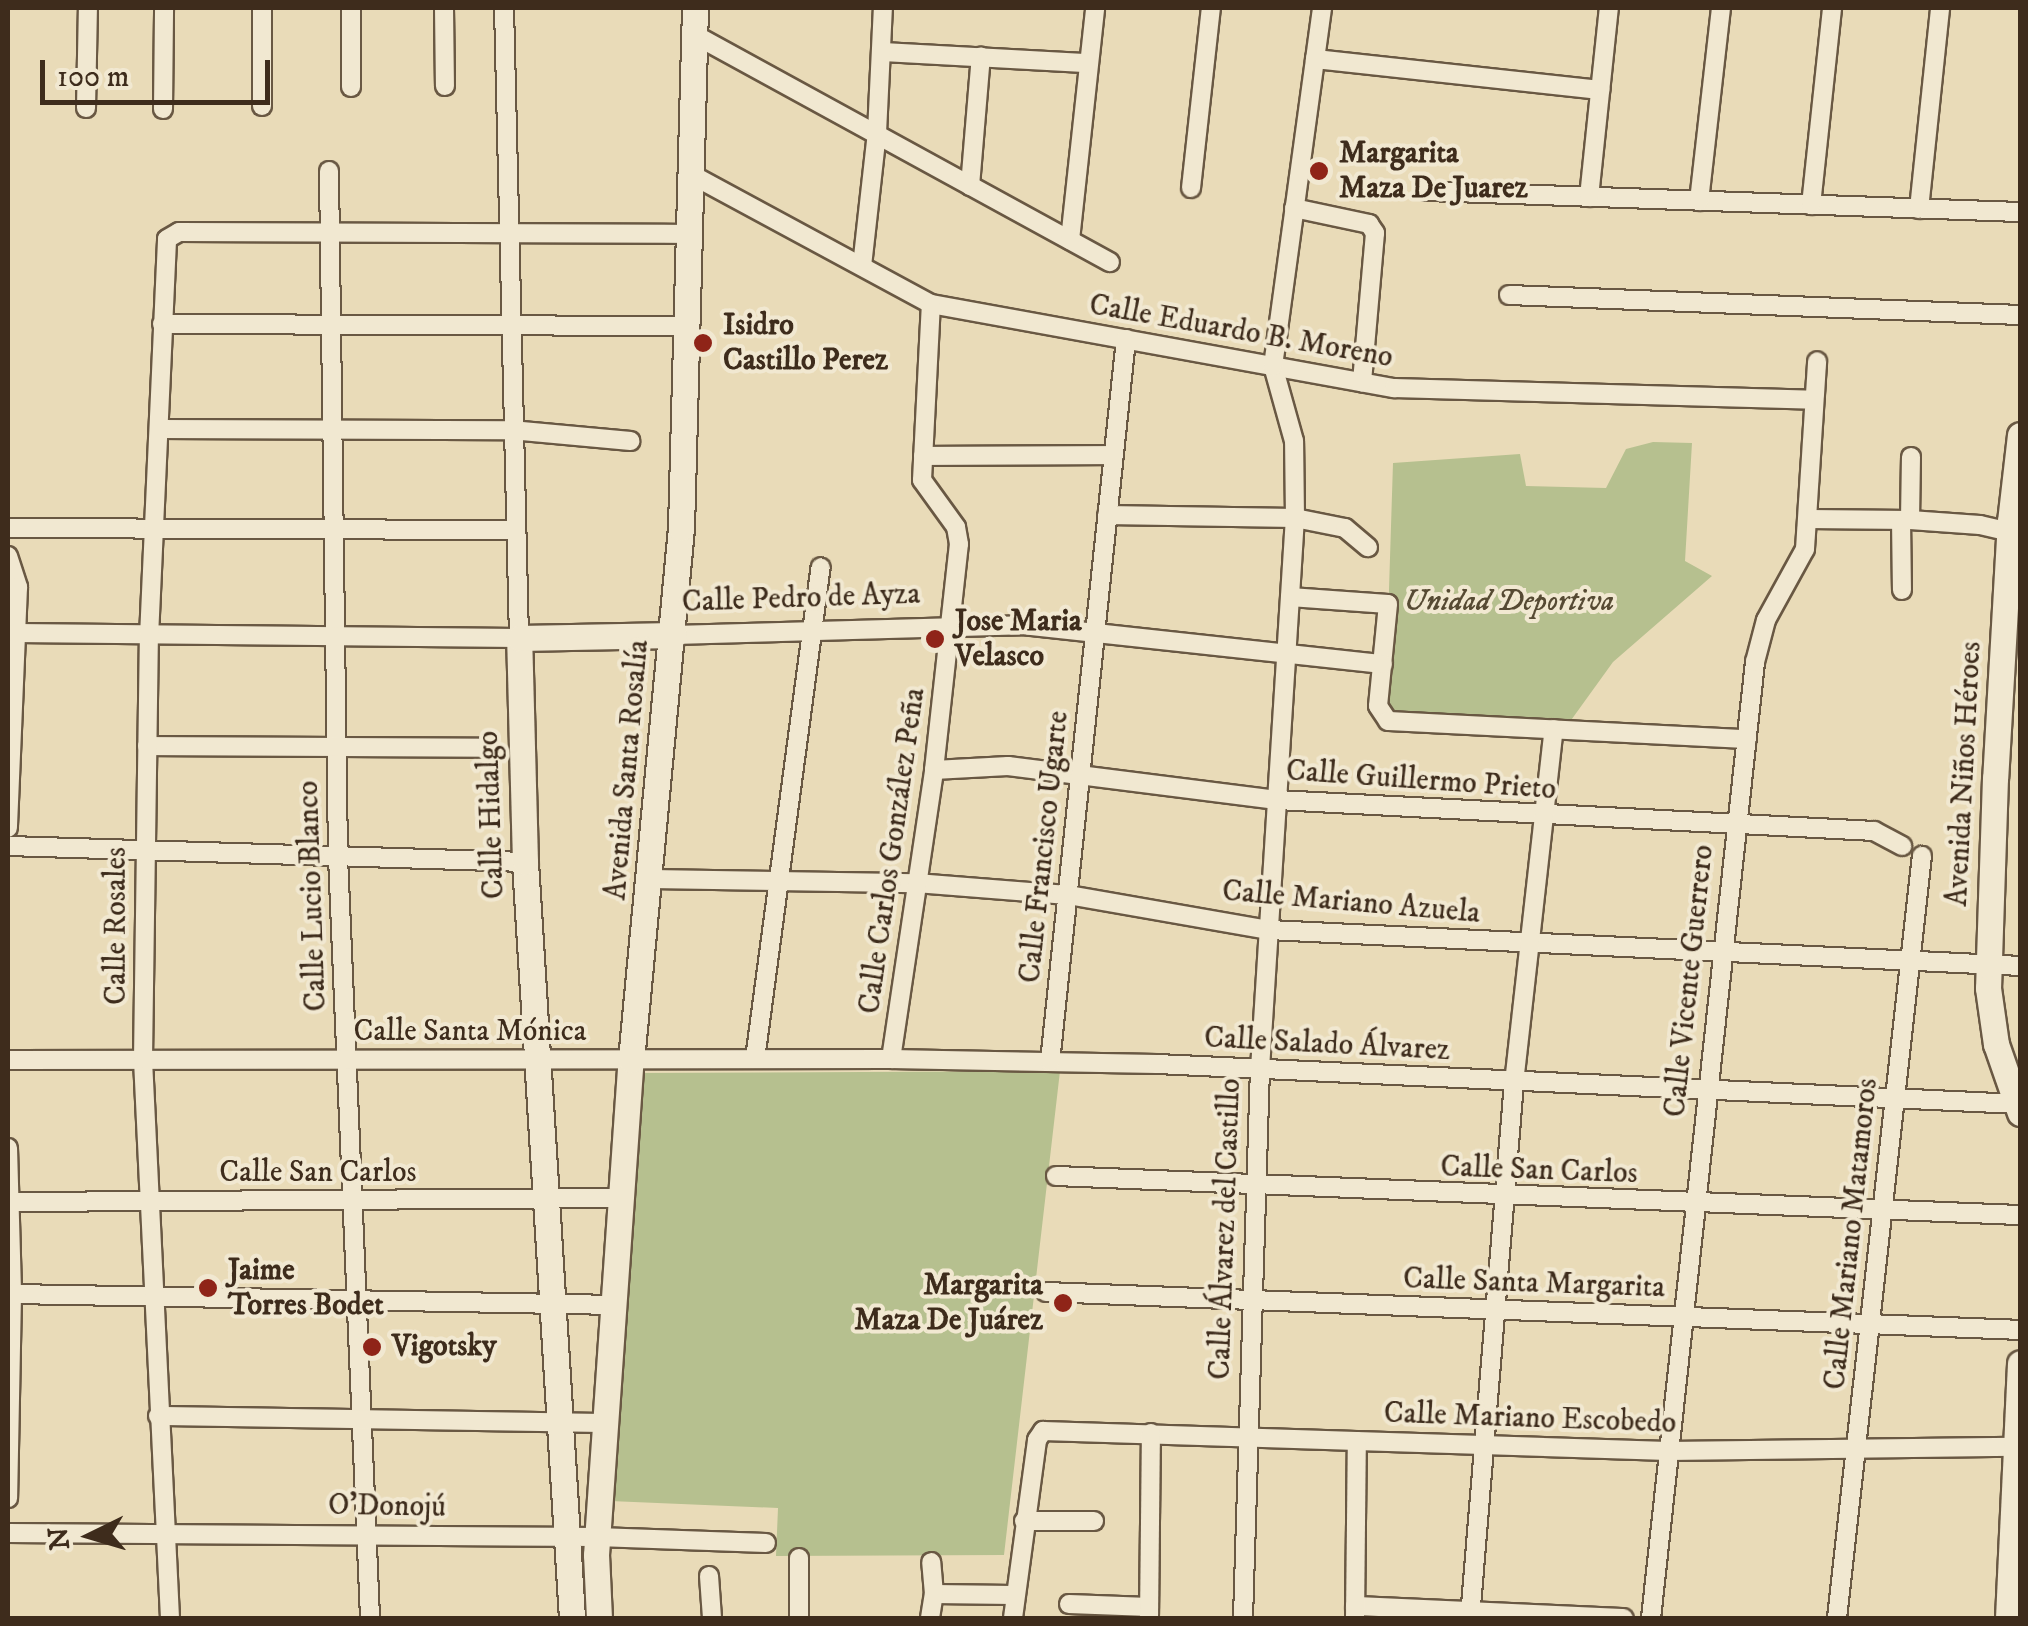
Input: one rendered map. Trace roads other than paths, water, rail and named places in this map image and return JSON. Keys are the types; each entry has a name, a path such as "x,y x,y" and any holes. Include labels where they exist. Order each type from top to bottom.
{"street":[{"path":"86,108 88,8"},
{"path":"163,109 164,8"},
{"path":"262,8 262,106"},
{"path":"351,8 351,87"},
{"path":"444,8 445,86"},
{"name":"Calle Hidalgo","path":"504,8 508,326 525,862 572,1618"},
{"name":"Avenida Santa Rosalía","path":"598,1537 631,1060 674,635 694,176 695,8"},
{"path":"862,266 883,52 883,8"},
{"path":"1070,240 1095,8"},
{"path":"1191,188 1211,8"},
{"path":"1273,366 1322,8"},
{"path":"1589,197 1609,8"},
{"path":"1699,201 1722,8"},
{"path":"1811,205 1832,8"},
{"path":"1919,209 1940,8"},
{"path":"694,35 1110,262"},
{"path":"883,52 1089,63"},
{"path":"970,186 981,56"},
{"path":"1314,59 1600,90"},
{"name":"Calle Lucio Blanco","path":"329,171 338,857 370,1618"},
{"name":"Calle Eduardo B. Moreno","path":"694,176 931,304 1394,388 1814,400"},
{"path":"1426,191 2020,212"},
{"path":"1294,208 1373,228 1362,382"},
{"path":"330,235 691,234"},
{"name":"Calle Rosales","path":"170,1618 144,1059 149,637 169,235 330,235"},
{"path":"1509,295 2020,316"},
{"name":"Calle Carlos González Peña","path":"891,1059 934,770 959,535 922,480 931,304"},
{"path":"162,324 687,326"},
{"name":"Calle Francisco Ugarte","path":"1050,1062 1126,339"},
{"name":"Calle Vicente Guerrero","path":"1651,1618 1720,954 1760,634 1802,560 1817,361"},
{"name":"Calle Álvarez del Castillo","path":"1243,1618 1254,1186 1296,518 1294,441 1273,366"},
{"path":"159,428 511,430 630,441"},
{"name":"Avenida Niños Héroes","path":"2020,435 1989,965 1990,1017 2020,1108"},
{"path":"923,456 1114,455"},
{"path":"1902,590 1911,457"},
{"path":"1107,515 1296,518 1346,528 1368,546"},
{"path":"1808,518 2015,526"},
{"path":"8,528 514,530"},
{"path":"8,556 18,588 8,828"},
{"path":"756,1059 821,567"},
{"path":"1290,597 1388,604 1378,706 1382,718 1394,722 1747,739"},
{"name":"Calle Pedro de Ayza","path":"519,638 1022,625 1383,664"},
{"path":"16,633 519,638"},
{"path":"1470,1616 1514,1083 1554,730"},
{"path":"146,746 483,748"},
{"name":"Calle Guillermo Prieto","path":"934,770 1008,766 1277,800 1545,817 1874,831 1902,846"},
{"path":"8,846 525,862"},
{"name":"Calle Mariano Matamoros","path":"1836,1618 1922,856"},
{"name":"Calle Mariano Azuela","path":"651,879 916,884 1068,895 1269,930 2020,966"},
{"name":"Calle Santa Mónica","path":"8,1060 631,1060"},
{"name":"Calle Salado Álvarez","path":"631,1060 1050,1062 1896,1099 2020,1108"},
{"path":"8,1148 12,1294 8,1498"},
{"name":"Calle San Carlos","path":"1056,1176 1506,1198 2020,1215"},
{"name":"Calle San Carlos","path":"9,1194 151,1202 624,1198"},
{"name":"Calle Santa Margarita","path":"1046,1292 1497,1313 1682,1316 2020,1330"},
{"path":"12,1294 616,1305"},
{"path":"2008,1618 2020,1363"},
{"path":"158,1416 608,1423"},
{"name":"Calle Mariano Escobedo","path":"1024,1521 1037,1440 1043,1430 1668,1451 2016,1447"},
{"path":"1069,1604 1149,1613 1151,1432"},
{"path":"1357,1441 1355,1612 1624,1618"},
{"path":"1013,1618 1024,1521 1094,1521"},
{"name":"O'Donojú","path":"8,1533 598,1537 766,1543"},
{"path":"598,1537 599,1618"},
{"path":"799,1558 799,1618"},
{"path":"930,1618 934,1594 931,1562"},
{"path":"709,1576 712,1618"},
{"path":"934,1594 1013,1595"}],"place":[{"name":"Margarita Maza De Juarez","path":"1319,171"},
{"name":"Isidro Castillo Perez","path":"703,343"},
{"name":"Jose Maria Velasco","path":"935,639"},
{"name":"Jaime Torres Bodet","path":"208,1288"},
{"name":"Margarita Maza De Juárez","path":"1063,1303"},
{"name":"Vigotsky","path":"372,1347"}],"park label":[{"name":"Unidad Deportiva","path":"1509,602"}]}
